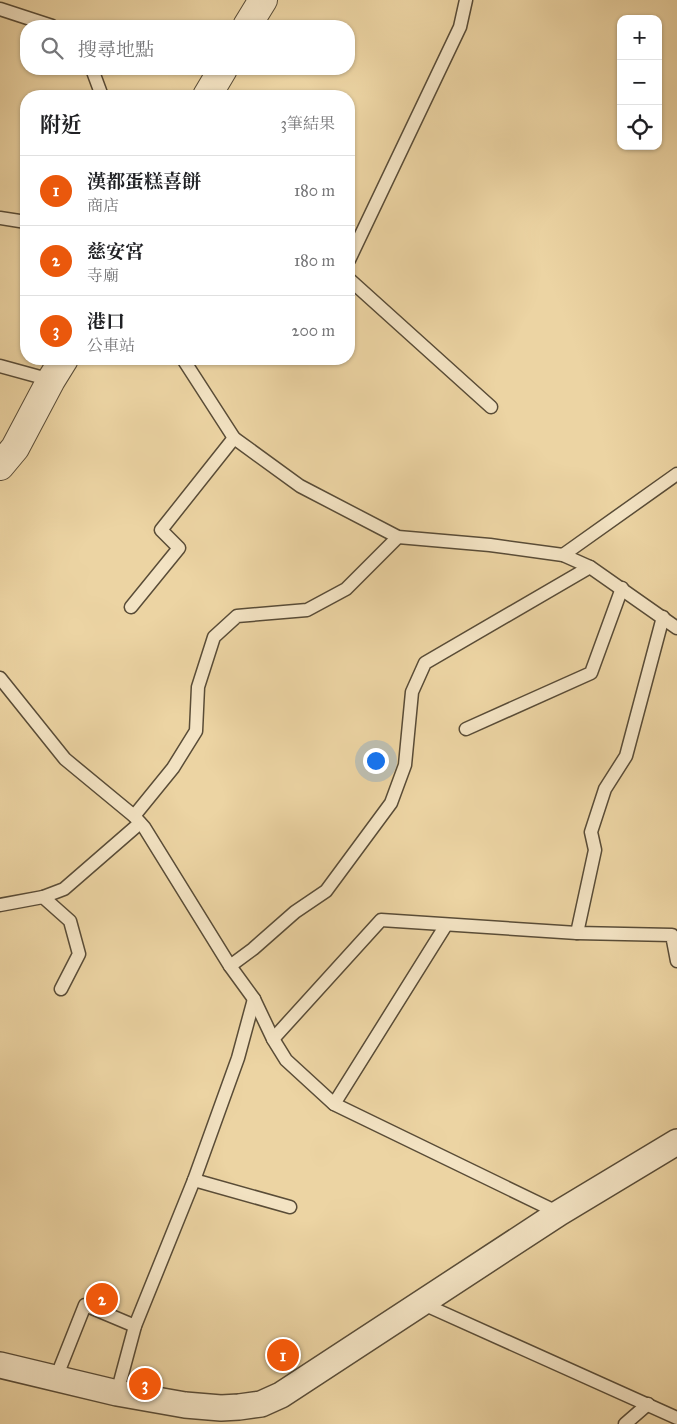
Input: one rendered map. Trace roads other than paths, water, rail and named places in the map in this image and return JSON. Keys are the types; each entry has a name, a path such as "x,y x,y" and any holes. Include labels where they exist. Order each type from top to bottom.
{"street":[{"path":"251,20 262,0"},
{"path":"211,90 220,75"},
{"path":"0,466 15,448 58,369"},
{"path":"0,1365 117,1393 185,1405 221,1408 262,1404 281,1395 559,1213 677,1142"}],"lane":[{"path":"355,247 460,27 466,0"},
{"path":"0,9 34,20"},
{"path":"94,75 100,90"},
{"path":"0,218 20,221"},
{"path":"355,284 492,407"},
{"path":"187,365 234,438 300,486 398,537 563,554 590,567 677,628"},
{"path":"0,366 58,369"},
{"path":"131,607 179,548 161,530 234,438"},
{"path":"563,554 677,474"},
{"path":"0,905 43,897 64,889 138,820 196,731 198,686 214,637 237,616 307,610 346,589 398,537"},
{"path":"230,966 253,949 295,912 326,890 391,803 405,765 412,692 425,663 590,567"},
{"path":"466,729 591,672 622,588"},
{"path":"578,933 595,850 591,832 605,789 626,756 663,617"},
{"path":"0,678 65,759 138,820 230,966 254,999 273,1039 286,1060 334,1104 559,1213"},
{"path":"43,897 70,921 79,954 61,989"},
{"path":"273,1039 381,920 578,933 672,935 677,961"},
{"path":"334,1104 446,925"},
{"path":"117,1393 135,1326 194,1180 238,1058 254,999"},
{"path":"194,1180 290,1207"},
{"path":"421,1303 677,1418"},
{"path":"56,1378 85,1305 135,1326"},
{"path":"625,1424 648,1404"}],"place":[{"name":"慈安宮","path":"102,1299"},
{"name":"漢都蛋糕喜餅","path":"283,1355"},
{"name":"港口","path":"145,1384"}]}
